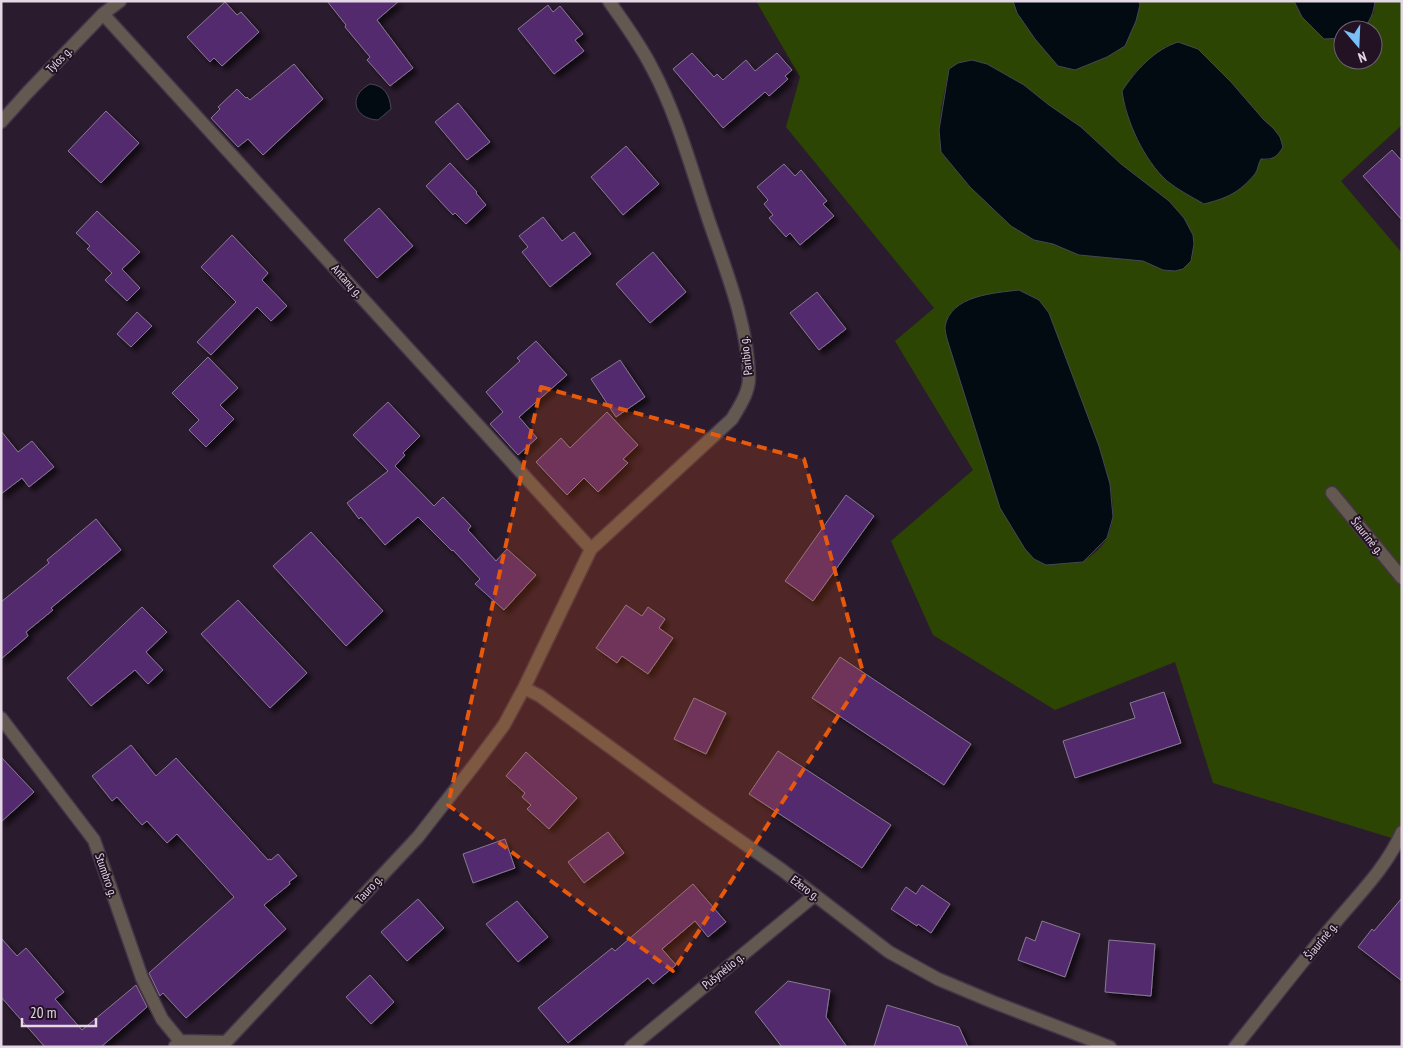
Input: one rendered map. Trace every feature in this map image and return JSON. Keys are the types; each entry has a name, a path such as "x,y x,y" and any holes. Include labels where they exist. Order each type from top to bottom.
{"street":[{"name":"Tylos g.","path":"1,122 103,14 120,1"},
{"name":"Paribio g.","path":"524,688 591,549 732,419 743,401 749,380 743,326 729,279 669,105 653,69 634,36 609,1"},
{"name":"Antanų g.","path":"103,14 591,549"},
{"name":"Šiaurinė g.","path":"1332,493 1402,578"},
{"name":"Ežero g.","path":"524,688 540,696 815,895 889,952 938,979 1110,1047"},
{"name":"Tauro g.","path":"177,1044 226,1042 418,837 504,724 524,688"},
{"name":"Stumbro g.","path":"1,718 94,840 142,978 162,1019 177,1044"},
{"name":"Šiaurinė g.","path":"1235,1047 1333,924 1379,872 1402,832"},
{"name":"Pušynėlio g.","path":"631,1047 815,895"}],"highlighted area":[{"path":"541,387 804,459 864,676 673,971 448,805"}],"green space":[{"path":"756,1 1013,1 1017,13 1035,39 1058,66 1075,70 1107,57 1125,46 1140,5 1139,1 1294,1 1302,17 1324,39 1333,39 1333,70 1383,70 1383,20 1368,20 1374,13 1375,1 1402,1 1402,125 1341,181 1402,253 1402,830 1398,840 1213,783 1175,662 1055,710 933,635 891,541 973,470 895,341 934,308 786,127 800,77","holes":["1166,46 1198,50 1231,82 1274,129 1270,160 1261,159 1258,165 1138,142 1124,106 1134,73","987,64 1024,85 1081,127 1121,164 1169,201 1184,218 1193,235 1163,270 1143,261 1079,255 1053,244 1034,240 970,187 941,152 939,130 941,108 949,69","1099,446 1109,480 1113,504 1111,527 1107,538 1100,548 1083,562 1046,565"]}],"shaded area":[{"path":"1013,1 1139,1 1140,5 1136,21 1125,46 1107,57 1075,70 1058,66 1035,39 1017,13"},
{"path":"1294,1 1375,1 1374,9 1369,20 1333,20 1333,39 1324,39 1302,17"},
{"path":"1178,42 1198,49 1231,82 1274,129 1280,137 1283,147 1274,157 1261,159 1255,174 1238,190 1226,197 1204,204 1167,181 1151,162 1137,139 1127,115 1122,91 1153,55"},
{"path":"972,60 987,64 1024,85 1081,127 1121,164 1169,201 1184,218 1193,235 1194,244 1191,261 1183,269 1175,271 1163,270 1143,261 1079,255 1053,244 1034,240 1011,226 970,187 941,152 939,130 949,69 958,63"},
{"path":"370,84 383,89 388,95 390,104 391,109 378,120 363,116 356,106 358,95"},
{"path":"1019,290 1039,300 1049,313 1099,446 1110,484 1113,517 1107,538 1083,562 1046,565 1034,559 1025,549 1000,508 947,337 945,327 949,316 955,308 964,302 986,295"}],"building":[{"path":"327,1 399,1 377,20 413,68 390,86 367,60 370,57 345,27 346,25"},
{"path":"225,2 237,15 241,12 259,32 222,66 214,58 210,62 187,37"},
{"path":"548,5 553,12 560,6 583,34 575,40 584,51 554,74 518,29"},
{"path":"692,53 714,77 717,74 723,80 746,60 755,71 777,53 792,70 785,76 788,79 769,96 765,92 723,128 673,69"},
{"path":"294,64 323,99 263,155 248,139 238,147 211,118 220,109 218,107 237,89 250,100"},
{"path":"458,103 490,142 467,160 435,122"},
{"path":"106,111 139,143 101,183 68,151"},
{"path":"626,146 659,184 623,215 591,177"},
{"path":"1392,150 1402,161 1402,220 1363,176"},
{"path":"450,163 477,192 486,205 466,224 455,213 453,215 426,186"},
{"path":"784,164 795,176 801,170 827,201 823,204 834,216 800,245 790,233 786,237 769,218 773,215 764,204 768,200 757,187"},
{"path":"379,208 413,246 377,278 344,240"},
{"path":"97,211 140,252 122,269 140,288 127,301 105,280 112,273 87,249 90,246 76,233"},
{"path":"543,217 562,241 574,232 591,254 550,287 522,252 528,247 519,236"},
{"path":"232,235 268,273 262,280 287,306 271,321 257,307 211,355 197,342 236,302 201,267"},
{"path":"653,252 686,292 650,323 616,284"},
{"path":"817,292 846,329 819,350 790,313"},
{"path":"137,312 152,326 131,347 117,334"},
{"path":"536,341 567,375 519,417 537,438 518,455 490,424 503,412 486,392 520,361 517,358"},
{"path":"208,357 238,388 220,405 234,419 206,447 189,430 199,420 172,393"},
{"path":"620,360 645,397 616,417 591,379"},
{"path":"388,402 420,436 403,453 405,455 395,466 434,506 443,497 471,526 468,530 496,561 507,549 536,575 504,610 475,584 480,579 418,517 385,545 361,517 359,519 347,503 388,471 353,435"},
{"path":"607,412 638,445 623,459 628,463 598,492 584,478 567,495 536,462 561,438 570,448"},
{"path":"1,431 18,452 32,441 54,467 29,487 22,478 1,494"},
{"path":"846,495 874,516 813,601 785,581"},
{"path":"96,519 121,550 51,608 53,610 26,632 28,636 1,659 1,602 49,563 47,560"},
{"path":"311,532 383,611 346,646 273,566"},
{"path":"238,600 307,673 270,708 201,634"},
{"path":"626,605 642,616 648,607 665,619 659,628 673,638 648,674 622,656 617,663 596,648"},
{"path":"142,607 167,632 146,652 163,670 148,684 135,670 91,706 67,678"},
{"path":"840,657 971,744 944,785 812,698"},
{"path":"1164,692 1181,743 1075,778 1063,741 1135,718 1130,703"},
{"path":"694,698 726,713 706,754 674,739"},
{"path":"131,745 156,776 176,758 268,860 271,860 278,854 297,876 264,905 286,929 186,1018 163,993 160,996 149,973 234,897 177,834 167,843 147,821 142,825 117,797 112,801 92,776"},
{"path":"778,751 891,825 862,868 749,794"},
{"path":"526,752 577,798 549,829 527,809 531,805 522,797 525,793 506,776"},
{"path":"1,757 34,792 1,822"},
{"path":"608,832 624,853 584,883 568,862"},
{"path":"505,839 515,868 473,883 463,854"},
{"path":"693,884 726,922 708,937 695,921 662,949 676,965 653,984 648,978 568,1043 538,1008 612,948 615,951"},
{"path":"922,885 950,904 931,933 891,909 906,887 916,894"},
{"path":"1402,898 1402,981 1358,947 1372,929 1374,931"},
{"path":"418,899 444,928 407,961 381,932"},
{"path":"517,901 548,937 518,962 486,924"},
{"path":"1042,921 1080,934 1065,977 1018,960 1026,937 1035,941"},
{"path":"1,938 17,956 26,948 64,992 55,999 82,1030 136,985 147,1007 101,1047 45,1047 1,997"},
{"path":"1109,940 1155,944 1151,996 1105,992"},
{"path":"370,975 394,1002 371,1024 346,997"},
{"path":"788,981 830,990 826,1017 847,1047 782,1047 755,1012"},
{"path":"887,1005 959,1027 968,1047 874,1047"}]}
